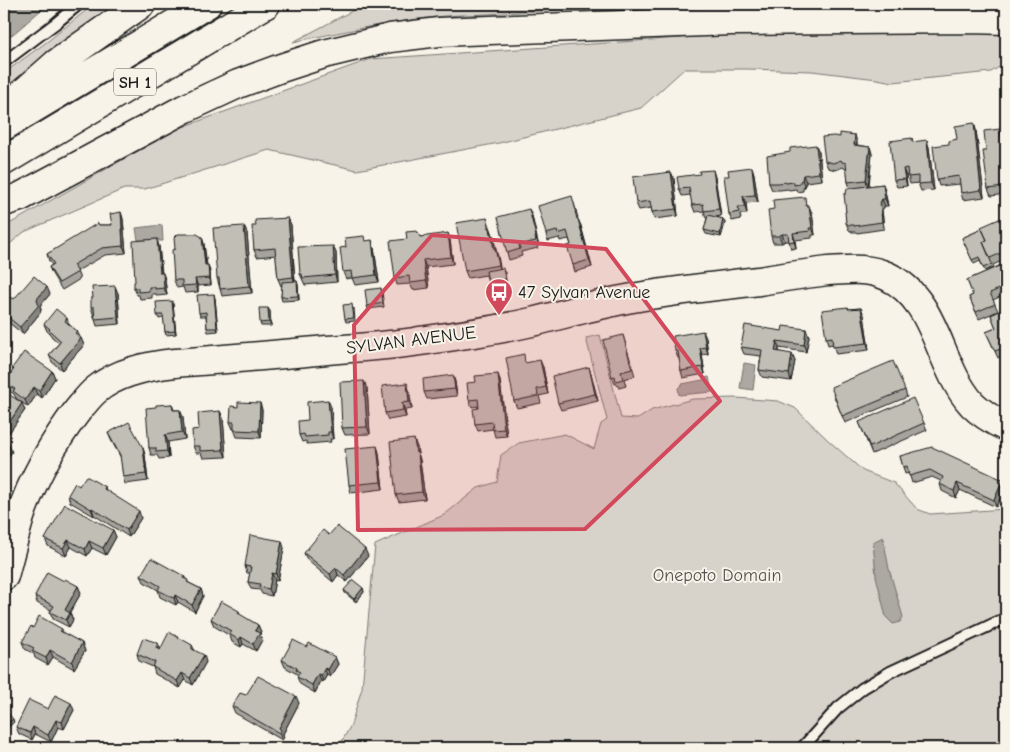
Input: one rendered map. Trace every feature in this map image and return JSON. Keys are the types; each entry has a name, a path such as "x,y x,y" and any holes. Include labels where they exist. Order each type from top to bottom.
{"main road":[{"path":"4,110 56,64 141,4"},
{"name":"SH 1","path":"4,126 207,4"},
{"name":"SH 1","path":"4,161 266,4"},
{"path":"4,202 20,197 184,109 238,84 324,54 390,38 458,31 722,21 1006,20"},
{"name":"SYLVAN AVENUE","path":"4,576 20,518 28,498 48,455 70,420 96,390 124,375 152,366 411,342 481,332 644,296 814,273 861,269 887,276 909,292 927,316 953,374 965,395 984,414 1006,427"}],"lane":[{"path":"4,62 79,4"},
{"path":"802,748 838,708 863,688 890,672 1006,618"}],"highlighted area":[{"path":"432,235 606,249 720,401 585,529 358,530 354,325"}],"green space":[{"path":"94,4 121,4 4,88 4,73"},
{"path":"365,4 773,4 559,10 442,16 376,25 293,42"},
{"path":"812,29 970,30 1006,34 1006,63 991,72 893,82 812,71 684,69 641,108 499,143 357,170 269,150 145,189 124,189 24,232 4,249 4,227 177,129 371,59"},
{"name":"Onepoto Domain","path":"600,335 621,418 638,419 652,410 693,399 736,398 778,401 795,408 863,471 894,483 917,509 930,514 1006,509 1006,748 338,748 351,725 362,688 375,545 444,515 478,488 497,482 501,455 519,443 565,434 594,449 601,424 607,420 586,338"}],"shaded area":[{"path":"4,4 48,4 4,42"},
{"path":"162,225 163,241 159,241 159,239 138,240 136,228"},
{"path":"744,363 756,365 753,390 740,388"},
{"path":"709,377 712,392 679,395 678,388 682,384"},
{"path":"883,537 889,569 903,617 900,622 893,624 886,617 876,576 873,542"}],"building":[{"path":"974,123 981,190 961,193 959,176 937,179 933,146 949,144 949,141 957,139 955,126"},
{"path":"1000,129 1003,149 1006,149 1006,177 1002,177 1003,187 988,189 983,151 986,151 984,131"},
{"path":"840,133 855,135 854,145 870,147 866,180 848,182 846,163 841,160 833,163 825,161 822,137 840,137"},
{"path":"912,138 912,142 927,140 931,183 918,184 918,176 908,177 907,168 903,169 905,179 894,180 890,141"},
{"path":"816,145 819,173 803,175 800,184 794,185 794,182 769,183 767,156 790,152 790,148"},
{"path":"752,167 755,195 743,196 745,207 738,207 739,212 729,214 724,176 729,176 728,170"},
{"path":"713,170 719,209 704,211 703,204 692,205 689,188 679,189 677,177 700,174 699,171"},
{"path":"671,172 676,209 652,212 650,201 636,203 633,177"},
{"path":"883,184 885,199 882,199 880,203 882,222 854,226 846,223 844,194 846,194 847,188"},
{"path":"572,196 589,260 573,265 567,246 571,245 567,231 558,234 557,231 546,234 538,206"},
{"path":"805,197 806,206 809,206 812,228 809,228 810,231 793,233 794,241 789,242 788,234 771,236 768,210 774,209 773,200"},
{"path":"529,209 536,241 519,245 520,249 507,253 498,217"},
{"path":"121,212 123,246 102,248 73,265 78,272 59,283 49,267 54,264 47,254 98,223 99,225 112,225 110,214"},
{"path":"708,215 723,219 720,234 704,230"},
{"path":"1006,216 1006,251 990,258 983,242 987,240 981,227"},
{"path":"288,218 293,277 278,279 275,248 254,250 252,226 256,226 255,220"},
{"path":"487,218 499,265 465,271 456,223"},
{"path":"244,226 249,286 220,289 219,278 217,278 213,228"},
{"path":"982,229 987,240 983,242 992,264 983,268 979,257 972,260 962,238"},
{"path":"417,231 420,237 448,233 451,257 423,260 426,281 410,283 409,276 395,278 390,241 407,239 406,232"},
{"path":"178,234 197,234 202,237 205,265 208,265 209,278 195,279 196,285 182,286 182,280 174,280 172,250 175,249 174,238"},
{"path":"364,236 365,241 372,240 376,275 352,278 351,271 343,272 340,248 346,247 345,238"},
{"path":"157,239 160,273 163,273 164,288 155,289 155,287 149,287 149,291 138,292 138,288 134,288 133,241"},
{"path":"333,246 335,275 303,278 302,274 300,274 298,247"},
{"path":"1006,263 1006,286 990,293 995,304 976,312 969,297 973,295 967,280"},
{"path":"503,268 506,284 489,287 486,271"},
{"path":"34,276 47,287 37,299 38,306 20,327 4,314 4,306 11,297 14,299"},
{"path":"297,281 298,296 281,297 282,282"},
{"path":"115,286 118,317 95,319 94,307 91,307 91,298 93,298 92,287"},
{"path":"381,288 383,303 367,306 365,290"},
{"path":"214,294 217,328 207,328 206,312 199,313 197,295"},
{"path":"172,301 175,331 165,332 163,315 157,315 156,302"},
{"path":"352,304 354,318 345,319 343,305"},
{"path":"848,307 848,309 861,308 867,343 833,347 832,337 826,338 822,310"},
{"path":"259,308 268,308 269,322 260,323"},
{"path":"1006,308 1006,347 995,351 986,332 996,328 991,315"},
{"path":"56,309 67,318 65,321 77,331 75,333 81,338 60,363 49,355 61,341 44,324"},
{"path":"745,325 782,331 783,326 806,329 804,345 777,341 775,351 792,354 789,374 759,370 762,350 741,347"},
{"path":"703,331 706,347 700,348 703,367 681,371 678,351 675,351 673,336"},
{"path":"623,335 632,369 621,372 623,379 616,381 615,376 612,377 603,340"},
{"path":"24,352 52,371 39,391 34,387 25,400 13,391 15,389 6,384 14,369 12,368"},
{"path":"524,354 525,363 540,360 546,387 537,389 538,396 514,401 506,358"},
{"path":"893,361 905,390 842,416 831,387"},
{"path":"589,367 595,394 558,403 552,376"},
{"path":"498,374 504,429 493,430 492,422 475,424 473,409 479,408 478,399 469,400 467,383 476,382 475,376"},
{"path":"453,375 455,389 424,392 423,379"},
{"path":"364,381 367,427 342,428 340,382"},
{"path":"407,383 409,402 402,403 403,410 385,413 382,386"},
{"path":"4,391 22,403 7,426 4,424"},
{"path":"913,398 924,423 870,447 859,422"},
{"path":"328,400 331,432 328,432 328,435 305,437 304,434 299,435 298,421 308,420 307,402"},
{"path":"238,402 260,403 259,431 234,430 234,422 230,422 231,406 238,407"},
{"path":"172,404 173,410 180,410 182,432 165,435 167,451 156,452 156,448 149,448 146,408"},
{"path":"220,411 223,450 200,451 200,446 193,446 192,430 199,429 198,413"},
{"path":"129,422 143,448 146,474 123,477 120,455 108,433"},
{"path":"414,439 416,453 418,453 422,492 396,495 390,442"},
{"path":"4,441 9,445 4,452"},
{"path":"377,446 381,482 349,485 345,449"},
{"path":"932,447 1003,480 994,500 957,483 954,491 940,484 943,477 930,470 909,476 907,466 903,467 900,456"},
{"path":"86,476 139,511 127,530 68,495 75,483 79,486"},
{"path":"65,504 113,530 103,548 89,541 85,549 68,540 63,548 45,539"},
{"path":"337,526 365,549 344,575 336,568 330,574 304,553 323,530 329,535"},
{"path":"250,535 282,541 276,574 272,573 269,589 259,587 260,584 248,582 251,567 245,566"},
{"path":"151,558 184,576 183,578 188,580 187,582 201,589 192,605 175,595 174,598 158,590 160,586 141,575"},
{"path":"47,572 78,586 65,610 70,613 66,620 50,612 54,606 35,596"},
{"path":"353,580 363,588 354,599 344,590"},
{"path":"221,601 258,625 255,631 260,633 253,644 241,637 239,640 229,634 231,631 211,619"},
{"path":"39,616 62,629 60,631 82,643 72,662 50,650 46,658 32,651 34,648 22,642 31,626 33,628"},
{"path":"169,632 192,645 192,649 204,655 190,678 182,673 177,681 153,667 155,662 137,654 143,638 158,643 156,648 160,650"},
{"path":"293,640 307,647 309,643 335,657 328,670 325,668 321,675 318,674 312,685 297,677 300,672 296,670 297,668 282,660"},
{"path":"258,676 296,696 279,728 281,730 279,733 232,706 240,693 246,695"},
{"path":"55,695 71,703 62,722 56,720 48,735 33,727 30,733 16,727 29,700 48,709"},
{"path":"4,709 13,719 6,724 4,721"},
{"path":"151,741 169,746 168,748 148,748"},
{"path":"246,744 254,748 243,748"}],"place":[{"name":"47 Sylvan Avenue","path":"499,316"}]}
